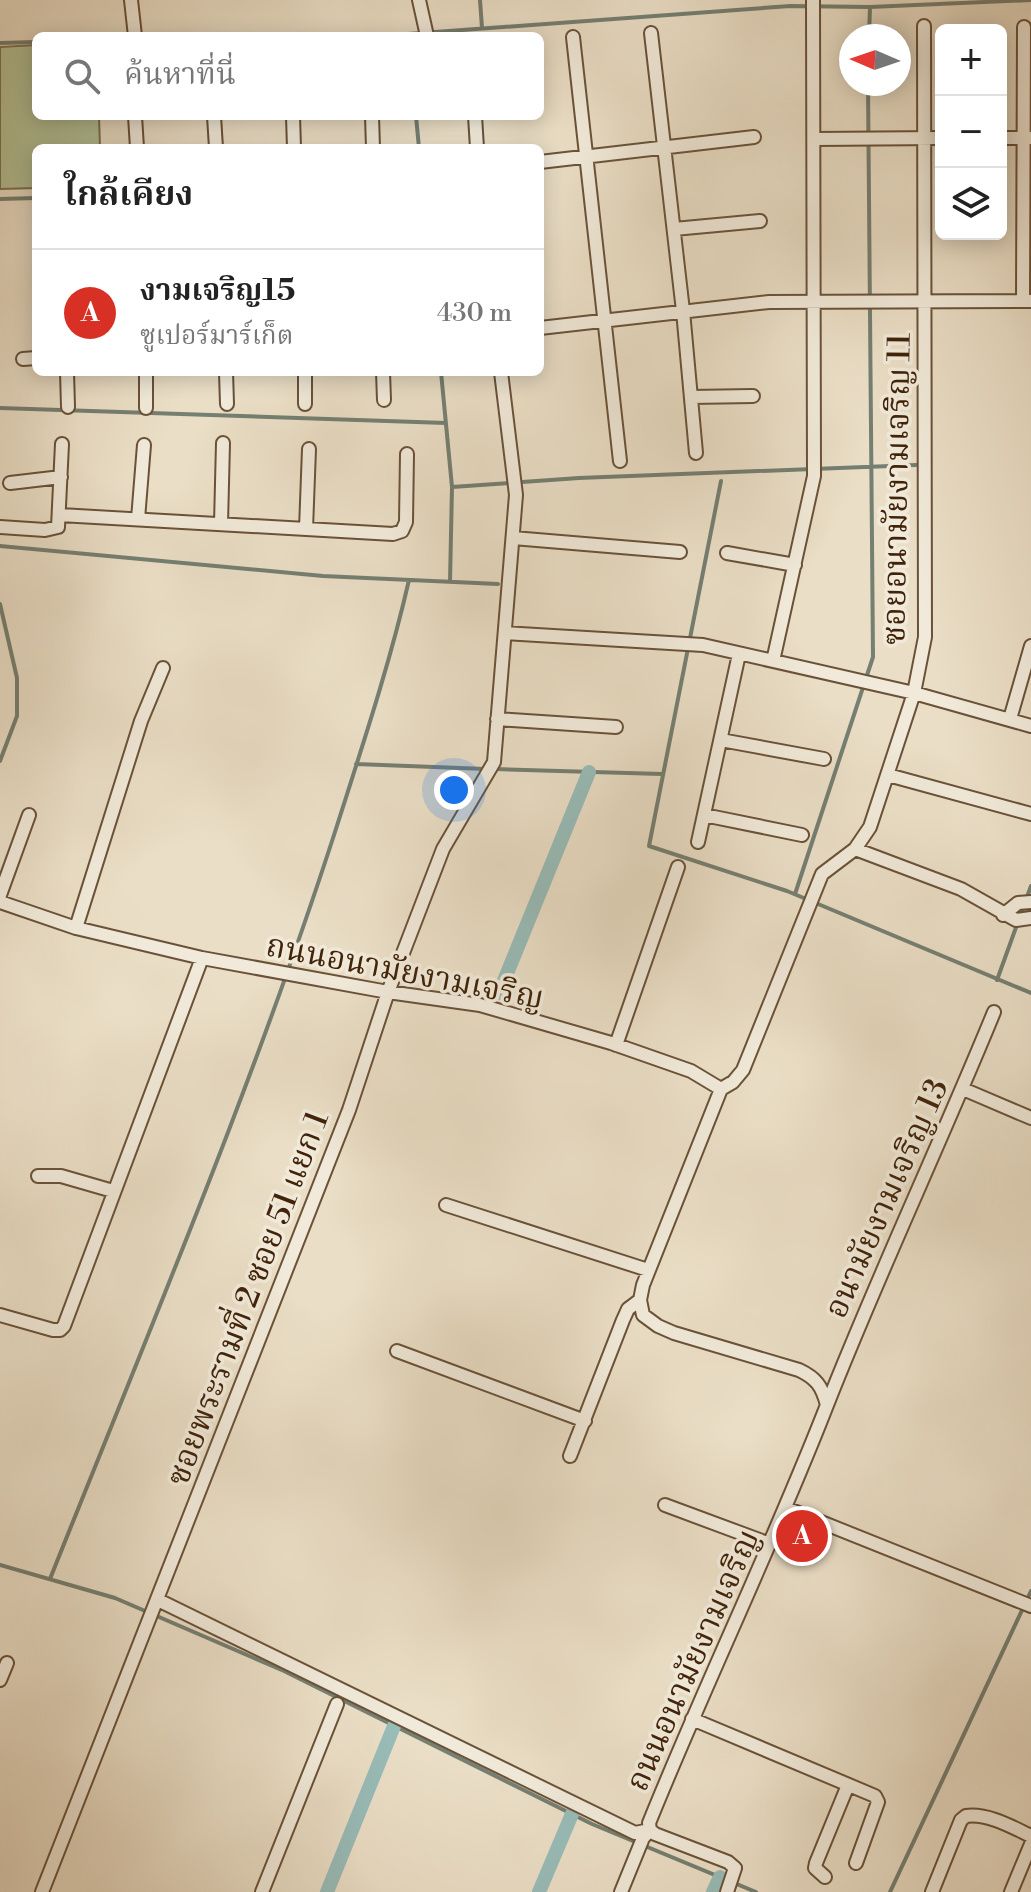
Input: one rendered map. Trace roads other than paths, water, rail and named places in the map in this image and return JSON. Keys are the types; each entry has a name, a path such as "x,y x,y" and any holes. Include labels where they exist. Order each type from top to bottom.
{"street":[{"path":"131,0 135,31"},
{"path":"419,0 426,32"},
{"path":"773,661 814,476 813,0"},
{"name":"ซอยอนามัยงามเจริญ 11","path":"721,1089 733,1082 743,1070 822,874 855,849 870,827 914,693 925,637 924,26"},
{"path":"544,328 815,300 1027,301 1028,138 1024,27"},
{"path":"651,33 696,453"},
{"path":"573,37 620,461"},
{"path":"135,120 137,144"},
{"path":"214,120 216,144"},
{"path":"293,120 294,144"},
{"path":"372,120 373,144"},
{"path":"475,120 477,144"},
{"path":"544,162 754,137"},
{"path":"815,139 935,138"},
{"path":"1007,138 1028,138"},
{"path":"674,229 760,221"},
{"path":"67,376 68,407"},
{"path":"146,376 146,408"},
{"path":"226,376 227,404"},
{"path":"305,376 305,404"},
{"path":"383,376 384,400"},
{"name":"ซอยพระรามที่ 2 ซอย 51 แยก 1","path":"42,1892 349,1110 388,992 443,849 494,762 516,495 501,376"},
{"path":"691,397 753,396"},
{"path":"221,524 223,443"},
{"path":"0,527 45,530 58,527 62,444"},
{"path":"138,519 144,445"},
{"path":"306,529 309,449"},
{"path":"60,515 393,534 402,531 406,522 407,454"},
{"path":"10,483 61,477"},
{"path":"513,538 680,552"},
{"path":"727,553 795,565"},
{"path":"505,633 703,645 914,693 1031,726"},
{"path":"1010,719 1031,646"},
{"path":"698,842 739,654"},
{"path":"76,928 141,721 163,668"},
{"path":"497,719 616,727"},
{"path":"721,740 824,759"},
{"path":"888,775 1031,814"},
{"path":"0,895 29,815"},
{"path":"704,815 802,835"},
{"path":"855,849 961,889 1003,915 1016,920 1031,918"},
{"path":"616,1045 678,867"},
{"name":"ถนนอนามัยงามเจริญ","path":"0,902 76,928 202,958 388,992 480,1005 616,1045 691,1071 721,1089"},
{"path":"1003,915 1025,902"},
{"path":"0,1315 53,1330 64,1326 202,958"},
{"name":"อนามัยงามเจริญ 13","path":"827,1405 994,1012"},
{"path":"721,1089 648,1270 640,1300 643,1315 658,1326 815,1377 823,1389 827,1405"},
{"path":"963,1089 1031,1118"},
{"path":"38,1176 61,1176 113,1191"},
{"path":"446,1205 648,1270"},
{"path":"570,1456 623,1320 628,1309 640,1300"},
{"path":"397,1351 585,1421"},
{"name":"ถนนอนามัยงามเจริญ","path":"727,1892 735,1868 728,1862 655,1834 650,1830 649,1823 786,1508 827,1405"},
{"path":"665,1505 770,1544"},
{"path":"786,1508 1031,1606"},
{"path":"156,1602 635,1833 650,1830"},
{"path":"0,1680 7,1663"},
{"path":"262,1892 337,1704"},
{"path":"692,1719 868,1792 878,1802 856,1863"},
{"path":"825,1877 815,1868 816,1863 848,1785"},
{"path":"932,1892 961,1820 966,1816 976,1815 1031,1836"},
{"path":"621,1892 643,1838 650,1830"},
{"path":"1011,1892 1031,1844"}],"waterway":[{"path":"480,0 482,28"},
{"path":"435,32 790,6 870,7 1031,0"},
{"path":"869,24 870,7"},
{"path":"0,43 32,42"},
{"path":"795,894 873,657 868,96"},
{"path":"416,120 419,144"},
{"path":"0,199 32,198"},
{"path":"441,376 452,487 450,582"},
{"path":"0,408 446,423"},
{"path":"452,487 579,478 916,465"},
{"path":"721,481 649,846 787,891 1031,993"},
{"path":"0,546 323,576 498,584"},
{"path":"50,1579 198,1210 269,1023 334,835 393,645 409,580"},
{"path":"0,604 17,678 17,716 0,761"},
{"path":"356,764 486,769"},
{"path":"495,769 662,774"},
{"path":"499,993 589,772"},
{"path":"997,980 1031,886"},
{"path":"0,1565 115,1598 284,1671 592,1824 756,1892"},
{"path":"890,1892 1031,1591"},
{"path":"327,1892 394,1726"},
{"path":"539,1892 572,1814"},
{"path":"713,1892 720,1877"}],"place":[{"name":"งามเจริญ15","path":"802,1536"}]}
